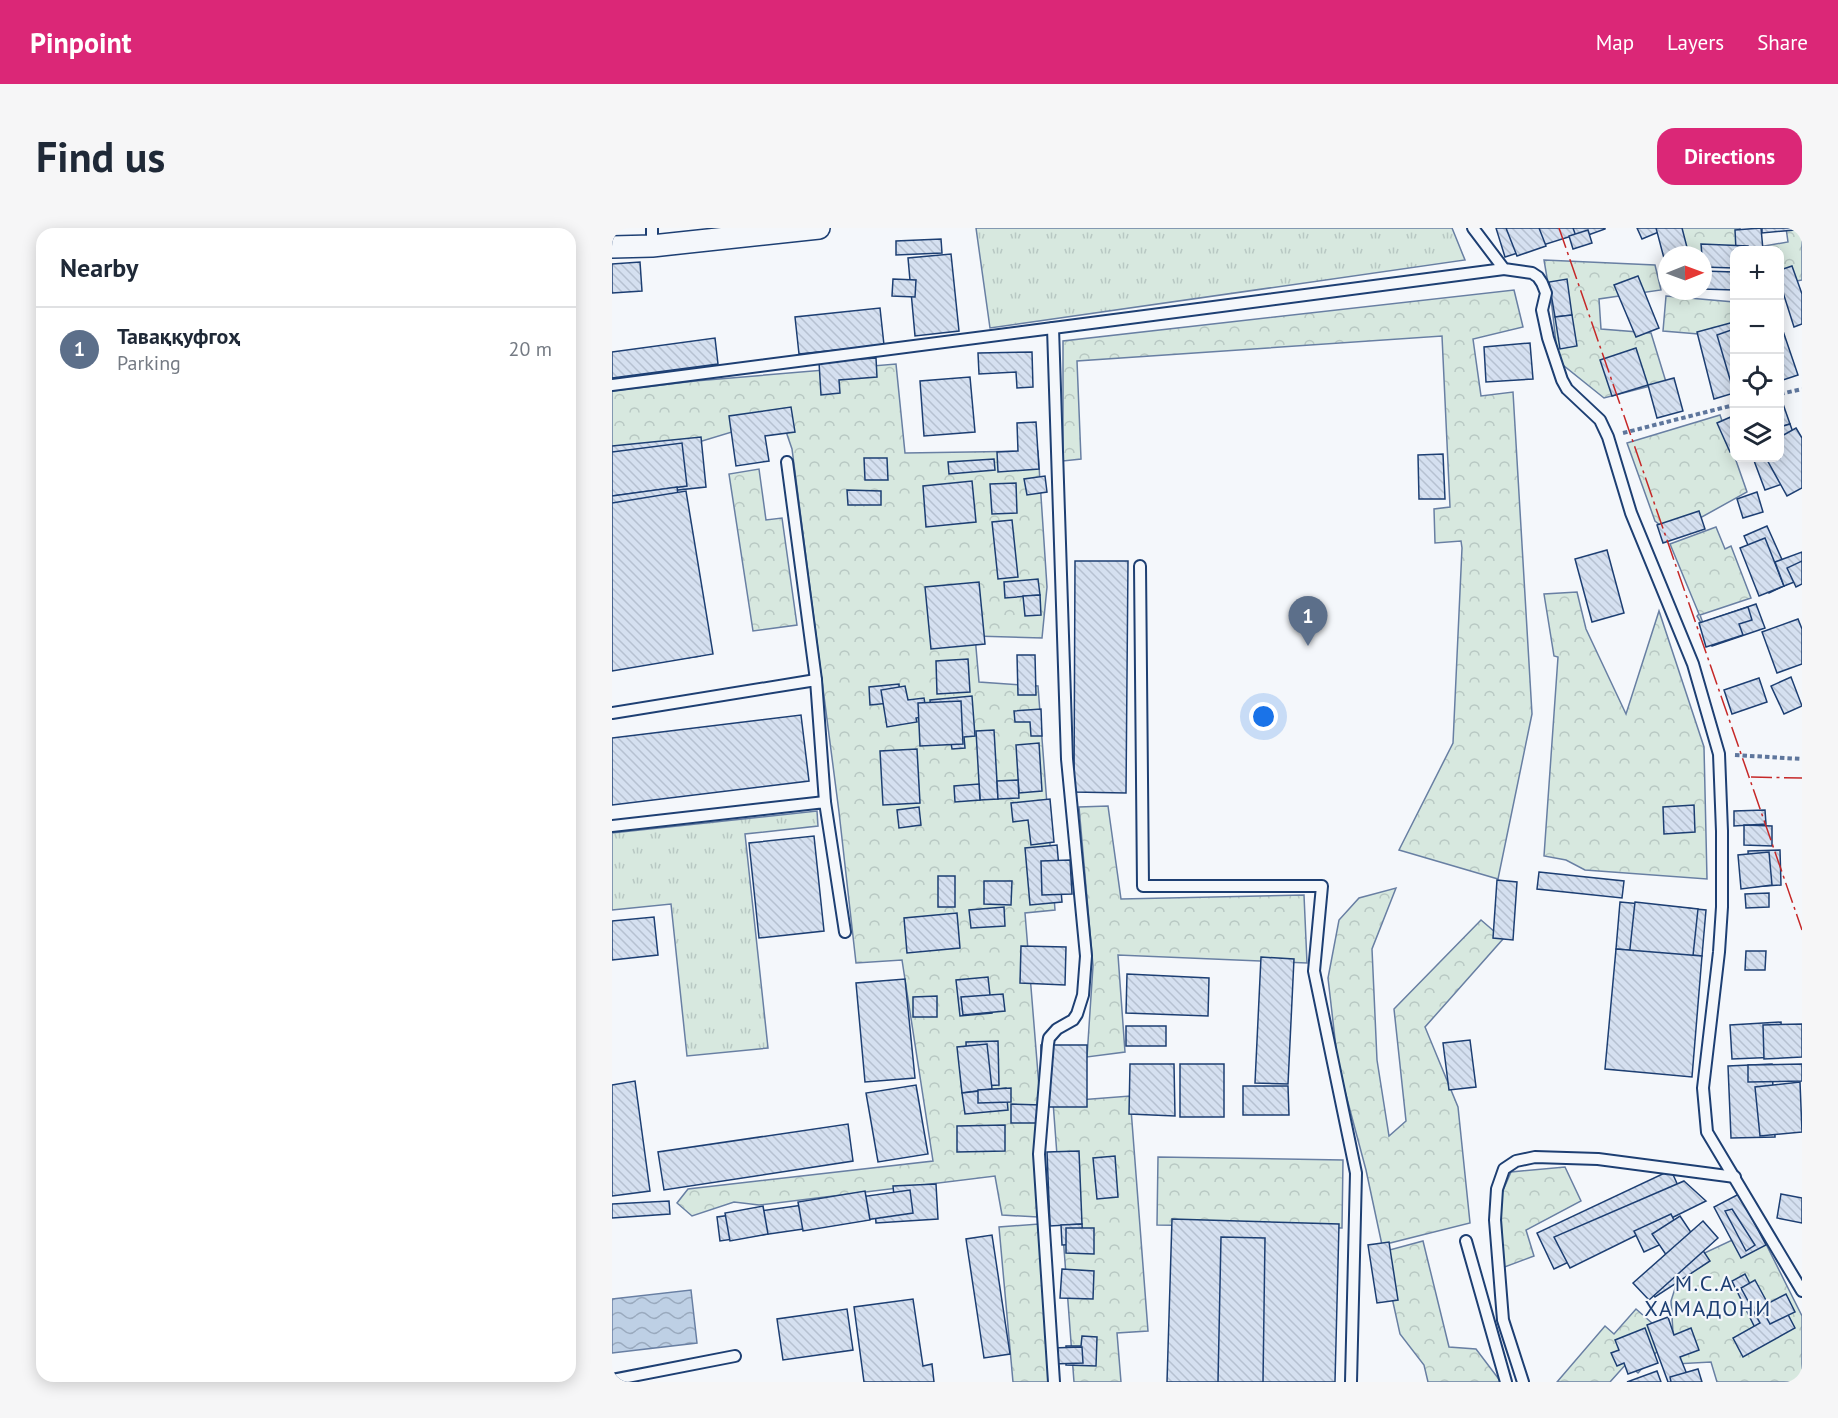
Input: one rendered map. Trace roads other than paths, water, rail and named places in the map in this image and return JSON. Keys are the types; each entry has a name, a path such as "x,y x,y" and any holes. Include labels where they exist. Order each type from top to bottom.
{"street":[{"path":"612,247 652,237 819,228"}],"lane":[{"path":"1473,228 1504,269"},
{"path":"612,386 1504,269 1532,273 1538,277 1546,293 1542,310 1548,338 1562,380 1567,389 1600,420 1608,437 1631,513 1693,664 1719,754 1722,907 1719,952 1702,1088 1707,1132 1802,1291"},
{"path":"1053,327 1067,759 1086,956 1083,995 1077,1014 1073,1020 1057,1029 1049,1038 1038,1154 1054,1382"},
{"path":"787,462 816,680 825,802 845,932"},
{"path":"1140,566 1143,886 1322,886 1314,971 1356,1173 1352,1382"},
{"path":"612,713 816,680"},
{"path":"612,826 825,802"},
{"path":"1523,1382 1503,1320 1495,1220 1497,1190 1504,1169 1516,1161 1535,1156 1598,1159 1735,1177"},
{"path":"1466,1241 1506,1382"},
{"path":"612,1380 735,1356"}],"water":[{"path":"691,1290 697,1343 612,1353 612,1299"}],"place":[{"name":"Таваққуфгоҳ","path":"1308,646"}],"district":[{"name":"М.С.А. ХАМАДОНИ","path":"1708,1296"}]}
